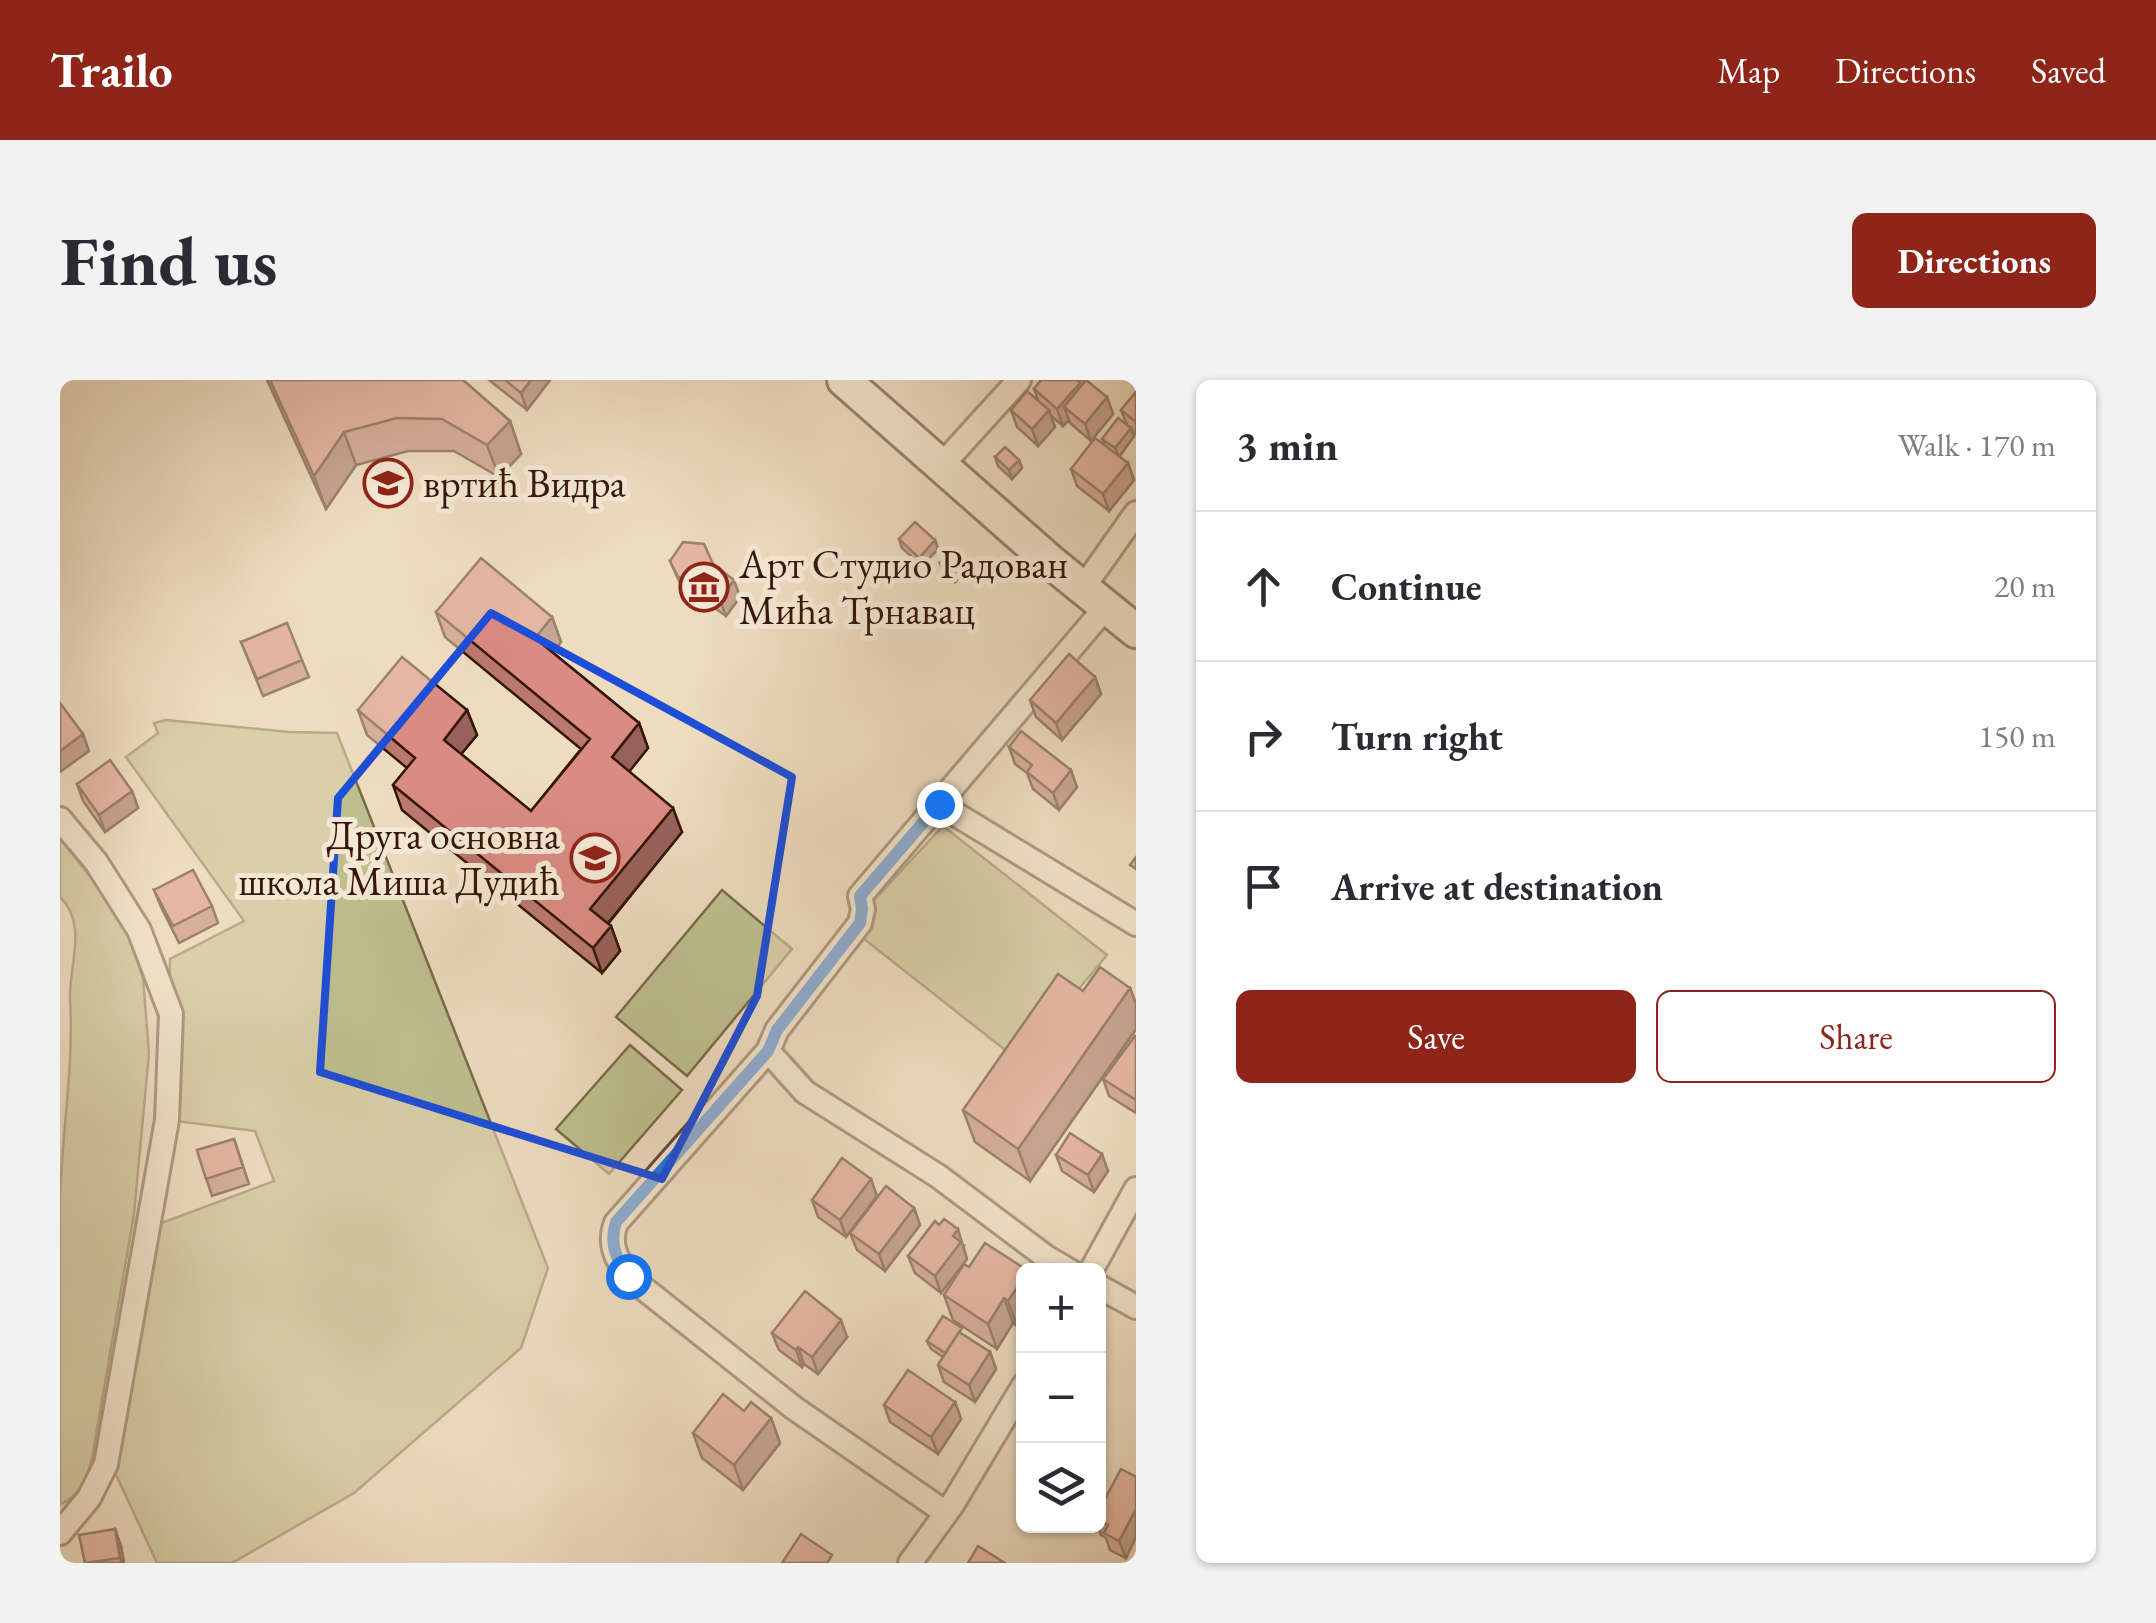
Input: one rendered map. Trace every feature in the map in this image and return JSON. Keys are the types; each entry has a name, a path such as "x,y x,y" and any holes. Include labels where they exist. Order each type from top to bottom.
{"main road":[{"path":"844,380 1136,631"}],"street":[{"path":"942,465 1019,380"},
{"path":"946,1513 794,1408 628,1276 618,1262 612,1234 616,1222 768,1051 777,1030 860,923 860,896 939,804 1094,598 1136,513"},
{"path":"939,804 1136,924"},
{"path":"60,819 96,862 139,930 171,1014 168,1120 106,1464 90,1498 60,1534"},
{"path":"768,1051 805,1092 938,1176 1057,1263"},
{"path":"1096,1263 1136,1189"},
{"path":"1106,1290 1136,1307"},
{"path":"910,1563 946,1513 1016,1398"}],"highlighted area":[{"path":"491,613 792,777 757,996 662,1179 320,1072 338,798"}],"green space":[{"path":"166,720 337,733 548,1268 521,1348 354,1493 232,1563 157,1563 111,1464 151,1227 274,1181 255,1131 167,1120 170,959 244,921 126,757 158,733 154,723"},
{"path":"943,826 1107,955 1019,1061 849,927"},
{"path":"60,838 124,920 143,978 149,1053 134,1214 92,1458 82,1486 60,1505 60,1198 75,932 68,908 60,897"},
{"path":"722,890 792,949 687,1076 616,1017"},
{"path":"630,1045 682,1090 609,1174 556,1129"}],"building":[{"path":"270,380 463,380 510,421 487,445 442,419 397,418 344,432 314,476"},
{"path":"505,380 531,380 521,393"},
{"path":"1041,380 1080,383 1057,409 1034,389"},
{"path":"1086,380 1107,397 1085,424 1064,407"},
{"path":"1027,391 1049,410 1032,429 1011,410"},
{"path":"1136,392 1136,422 1121,410"},
{"path":"1118,418 1131,428 1115,448 1102,439"},
{"path":"1095,438 1128,463 1103,494 1071,469"},
{"path":"1005,447 1019,460 1009,470 995,457"},
{"path":"915,522 935,540 919,558 899,539"},
{"path":"683,542 704,544 713,564 734,580 720,600 699,584 678,577 670,561"},
{"path":"951,550 963,560 952,573 940,563"},
{"path":"481,558 552,617 535,638 639,723 612,757 673,808 590,909 611,926 593,948 393,785 415,758 358,710 402,657 467,710 444,740 531,811 590,739 436,612"},
{"path":"287,623 302,660 257,679 241,642"},
{"path":"1069,654 1095,677 1056,723 1030,700"},
{"path":"60,703 83,734 60,751"},
{"path":"1021,731 1071,770 1053,793 1027,772 1032,765 1009,747"},
{"path":"110,760 132,791 99,815 77,784"},
{"path":"193,870 212,906 173,926 154,890"},
{"path":"1100,967 1130,988 1018,1149 963,1110 1058,974 1083,991"},
{"path":"1136,1037 1136,1100 1103,1079"},
{"path":"1070,1133 1102,1154 1088,1175 1056,1155"},
{"path":"234,1139 243,1167 206,1179 197,1150"},
{"path":"842,1158 871,1179 840,1220 812,1200"},
{"path":"886,1186 914,1208 879,1254 850,1233"},
{"path":"944,1219 958,1229 953,1236 961,1242 935,1276 908,1256 935,1221 939,1225"},
{"path":"985,1243 1016,1263 1016,1289 1008,1301 1004,1298 988,1324 944,1295 964,1264 969,1267"},
{"path":"805,1291 841,1320 812,1357 772,1333"},
{"path":"943,1316 962,1328 945,1353 927,1341"},
{"path":"959,1332 990,1352 969,1385 938,1365"},
{"path":"908,1370 955,1402 931,1437 884,1405"},
{"path":"723,1394 744,1411 751,1402 771,1418 734,1465 693,1433"},
{"path":"1121,1469 1136,1477 1136,1509 1119,1541 1104,1533 1108,1525 1106,1497"},
{"path":"115,1529 120,1558 85,1563 79,1535"},
{"path":"801,1534 832,1555 827,1563 782,1563"},
{"path":"978,1546 1005,1563 968,1563"}],"place":[{"name":"вртић Видра","path":"388,483"},
{"name":"Арт Студио Радован Мића Трнавац","path":"704,587"},
{"name":"Друга основна школа Миша Дудић","path":"595,858"}],"route":[{"path":"628,1276 613,1247 616,1222 768,1051 777,1030 860,923 860,896 939,804"}]}
